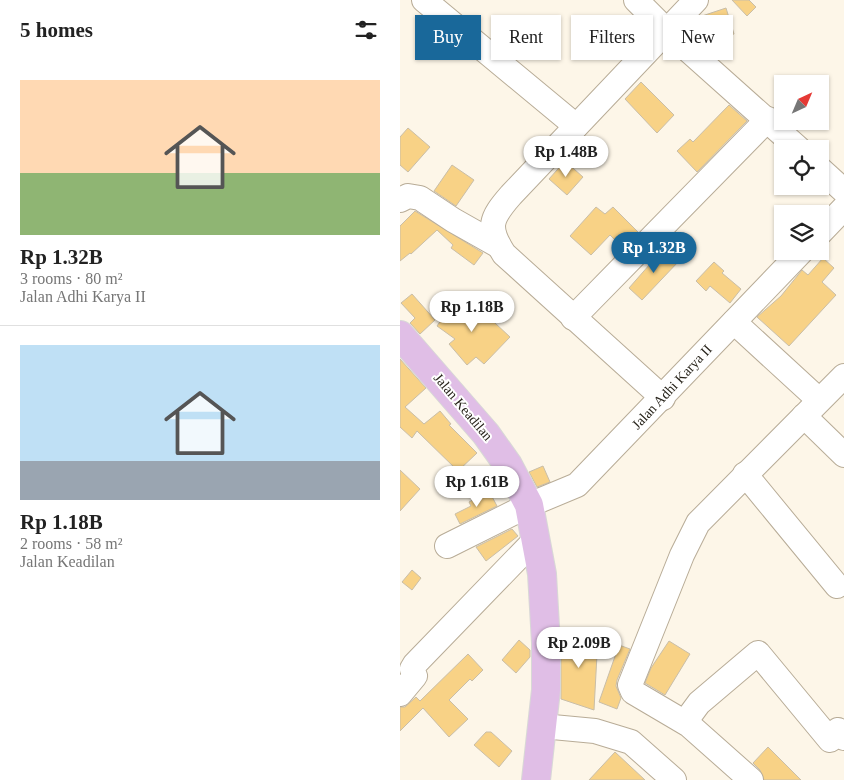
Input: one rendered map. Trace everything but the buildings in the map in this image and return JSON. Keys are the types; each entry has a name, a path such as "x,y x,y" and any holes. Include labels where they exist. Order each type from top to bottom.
{"main road":[{"name":"Jalan Keadilan","path":"400,335 495,445 529,505 542,574 546,643 546,690 536,780"}],"street":[{"path":"424,0 576,126"},
{"path":"636,0 663,27"},
{"path":"683,15 696,0"},
{"path":"663,37 576,126 501,207 495,216 492,231 504,254 663,398"},
{"path":"700,60 790,140"},
{"path":"573,318 768,119"},
{"path":"829,177 844,191"},
{"path":"400,178 410,199 453,220 499,246"},
{"path":"829,224 844,208"},
{"name":"Jalan Adhi Karya II","path":"447,546 529,505 578,485 793,260"},
{"path":"734,322 812,408 844,455"},
{"path":"751,780 704,736 685,722 633,692 630,685 691,533 706,513 844,376"},
{"path":"745,474 837,586"},
{"path":"400,694 413,680 415,676 412,669 416,664 536,539"},
{"path":"685,722 699,703 758,653 830,740 838,730 844,738"},
{"path":"542,726 595,731 631,742 674,780"}]}
